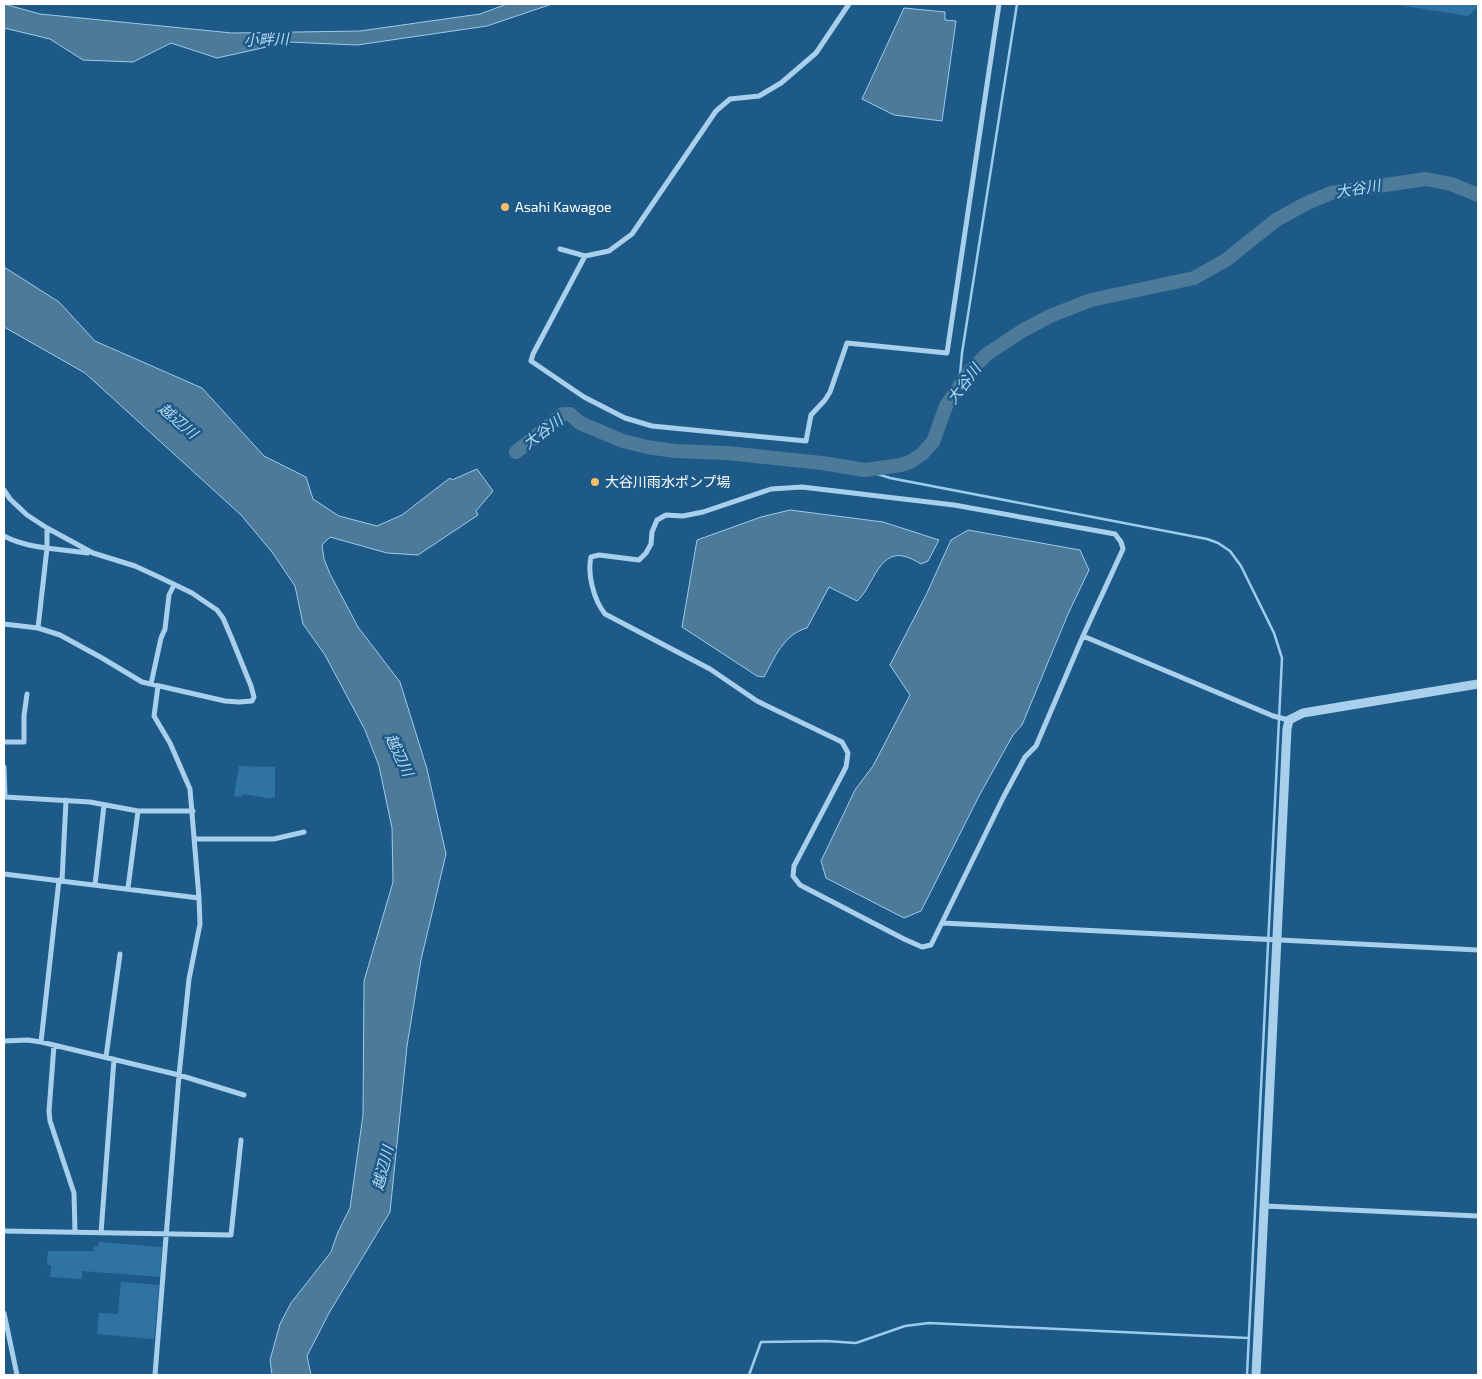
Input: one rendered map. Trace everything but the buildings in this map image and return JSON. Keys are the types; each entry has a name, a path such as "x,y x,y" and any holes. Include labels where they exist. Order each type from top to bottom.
{"street":[{"path":"560,250 585,256 609,251 632,234 716,110 730,99 759,96 780,83 816,53 849,4"},
{"path":"585,256 531,361 584,397 625,418 652,426 806,441 811,415 830,392 847,343 947,353 999,4"},
{"path":"802,487 954,504 1115,534 1121,542 1123,549 1083,636 1036,746 1025,757 1004,796 931,945 922,947 800,886 794,876 794,866 846,767 848,753 842,742 757,701 710,669 605,614 600,608 590,575 591,557 599,555 639,560 646,554 651,544 652,532 657,520 666,515 683,516 703,512 770,489 802,487"},
{"path":"4,490 27,515 47,528 94,553 135,566 206,602 217,610 223,618 254,697 252,701 247,702 225,701 151,684 134,677 70,640 38,628 4,624"},
{"path":"38,628 47,548 47,528"},
{"path":"4,536 47,548 94,553"},
{"path":"151,684 161,638 165,629 169,595 174,585"},
{"path":"1083,636 1273,716 1289,720 1302,713 1478,684"},
{"path":"156,1375 178,1075 190,979 200,924 190,789 170,743 154,716 158,686"},
{"path":"4,742 24,742 24,716 27,694"},
{"path":"1256,1375 1287,729 1289,720"},
{"path":"4,767 5,797 66,800 138,811 193,811"},
{"path":"41,1042 60,881 66,800"},
{"path":"95,885 104,805"},
{"path":"128,888 138,811"},
{"path":"195,840 274,839 304,832"},
{"path":"4,874 199,898"},
{"path":"942,923 1478,950"},
{"path":"106,1057 120,954"},
{"path":"4,1041 28,1040 41,1042 178,1075 244,1094"},
{"path":"54,1045 49,1111 50,1121 74,1193 76,1209 75,1232"},
{"path":"101,1233 114,1060"},
{"path":"4,1232 231,1235 241,1140"},
{"path":"1264,1206 1478,1216"},
{"path":"4,1313 17,1375"}],"shaded area":[{"path":"1392,4 1478,4 1478,7 1468,16"},
{"path":"239,766 275,767 275,798 243,794 242,797 234,796"},
{"path":"99,1242 162,1247 160,1277 82,1271 82,1279 50,1277 51,1265 47,1265 48,1251 94,1251 94,1247 99,1246"},
{"path":"121,1282 159,1285 154,1339 97,1334 99,1313 118,1314"}],"water":[{"name":"小畔川","path":"4,4 40,14 232,33 360,31 480,14 507,4 552,4 487,26 357,45 289,42 217,58 171,43 133,62 83,60 50,39 4,28"},
{"path":"904,8 945,12 945,20 956,21 942,121 894,115 862,99"},
{"name":"越辺川","path":"4,267 59,302 95,341 202,388 264,456 306,477 313,499 339,516 377,526 402,515 450,478 452,480 477,469 493,491 476,511 478,515 418,555 387,553 330,537 322,545 324,559 330,574 358,627 400,682 427,769 446,854 421,960 407,1046 390,1212 329,1313 307,1356 311,1375 272,1375 270,1360 280,1324 291,1303 331,1252 338,1232 350,1208 363,1115 364,981 393,882 392,828 379,766 365,730 325,655 303,624 295,586 272,552 241,515 85,373 4,327"},
{"path":"790,510 883,522 939,540 928,561 921,564 903,556 894,556 887,559 857,601 829,587 807,628 792,635 786,641 776,654 764,677 757,676 682,627 697,540 761,517"},
{"path":"968,530 1080,550 1089,570 1068,614 1022,725 1013,735 979,796 921,911 904,918 826,878 821,861 855,790 873,766 910,695 890,665 927,593 951,540"}],"waterway":[{"path":"959,386 962,353 1017,4"},
{"name":"大谷川","path":"516,452 563,414 570,414 580,423 623,441 647,447 822,463 865,470 901,465 910,462 922,454 933,442 946,406 969,372 987,354 1022,331 1050,316 1091,300 1194,278 1226,260 1276,220 1307,203 1331,193 1426,179 1451,184 1478,195"},
{"path":"865,470 890,478 1207,539 1218,543 1230,551 1241,566 1274,633 1282,658 1247,1375"},
{"path":"749,1375 761,1342 826,1341 856,1343 905,1326 929,1323 1248,1338"}],"place":[{"name":"Asahi Kawagoe","path":"505,207"},
{"name":"大谷川雨水ポンプ場","path":"595,482"}]}
